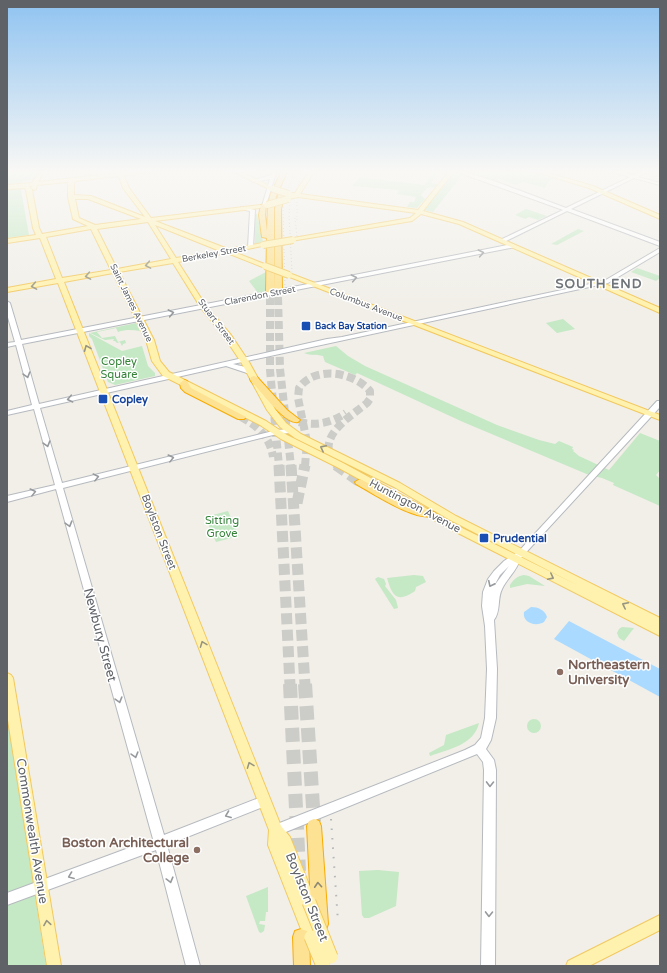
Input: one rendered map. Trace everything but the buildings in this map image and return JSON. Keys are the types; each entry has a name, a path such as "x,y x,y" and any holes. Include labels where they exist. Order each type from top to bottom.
{"highway":[{"path":"263,215 266,245 270,254"},
{"path":"270,291 271,215"},
{"path":"278,215 278,290"},
{"path":"252,376 284,412 295,420"},
{"path":"184,383 184,388 246,416"},
{"path":"360,482 415,512 430,513"},
{"path":"314,826 328,964"},
{"path":"302,966 306,937"}],"main road":[{"name":"Boylston Street","path":"36,215 40,233 80,331 264,801 276,830 285,842 309,902 328,964"},
{"name":"Boylston Street","path":"37,215 40,233"},
{"path":"75,215 76,220 93,227"},
{"name":"Columbus Avenue","path":"136,215 660,418"},
{"name":"Stuart Street","path":"145,215 203,307 226,334 243,360 268,406 279,422 290,431"},
{"path":"7,241 40,233 182,215"},
{"path":"251,247 253,215"},
{"name":"Berkeley Street","path":"7,290 410,219 417,215"},
{"path":"432,215 461,223 660,311"},
{"path":"502,241 556,215"},
{"path":"582,215 660,244"},
{"name":"Saint James Avenue","path":"93,227 150,340 156,361 165,373 171,377"},
{"name":"Clarendon Street","path":"7,345 513,246"},
{"path":"7,413 327,341 598,284 606,282 660,250"},
{"name":"Newbury Street","path":"7,303 160,842 193,966"},
{"path":"252,376 251,366 257,361 329,344 342,339"},
{"path":"219,366 236,366 252,376"},
{"path":"171,377 184,383 194,375 208,369"},
{"path":"276,830 479,748 487,738 489,728 490,619 488,614 488,587 495,576 506,564 519,556 651,415 652,411 660,403"},
{"path":"246,416 260,417 268,411 268,406"},
{"name":"Huntington Avenue","path":"246,416 430,513 660,623"},
{"path":"7,499 277,432 290,431"},
{"name":"Huntington Avenue","path":"290,431 397,485 519,556 660,632"},
{"name":"Commonwealth Avenue","path":"7,678 53,964"},
{"path":"479,748 488,760 490,770 488,966"},
{"path":"7,899 160,842 264,801"},
{"name":"Boylston Street","path":"276,830 275,845 306,937 328,964"},
{"path":"573,966 660,922"}],"green space":[{"path":"7,215 26,215 29,235 7,238"},
{"path":"255,215 257,215 263,242 255,244"},
{"path":"516,215 547,216 538,220 529,217 525,219"},
{"path":"578,229 584,231 557,245 551,244"},
{"path":"637,268 660,276 660,278 656,281 631,272"},
{"path":"266,272 265,292 258,293 249,281"},
{"path":"563,319 575,329 557,333 546,323"},
{"path":"136,323 140,331 127,330 118,332 116,328 97,332 102,338 115,336 118,342 125,340 126,343 122,346 120,342 117,343 113,341 114,339 105,340 90,333"},
{"name":"Copley Square","path":"89,333 122,351 142,346 148,366 155,373 155,376 115,385 108,382"},
{"path":"336,346 348,356 365,366 497,425 539,440 555,444 559,441 573,447 573,451 579,456 609,470 640,433 660,441 660,470 656,475 660,479 660,506 613,485 614,483 589,475 463,422 357,373 355,375 325,362 323,356 304,353"},
{"name":"Sitting Grove","path":"228,511 239,536 216,542 205,517"},
{"path":"414,575 423,576 426,582 416,587 415,591 409,595 403,597 396,596 393,593 387,578"},
{"path":"519,576 529,576 545,586 527,584 510,588 510,585 514,580"},
{"path":"378,577 384,579 386,584 385,586 396,600 398,608 394,609 375,579"},
{"path":"622,627 634,628 624,641 619,638 617,633"},
{"path":"7,716 46,966 7,966"},
{"path":"531,719 537,719 541,723 541,729 537,733 531,733 527,729 527,723"},
{"path":"479,723 472,736 466,741 453,748 430,756 429,753 444,745 446,735"},
{"path":"378,870 399,872 396,906 369,918 364,918 362,915 359,871"},
{"path":"268,887 268,912 266,912 265,921 260,921 259,924 265,925 264,931 261,933 259,932 246,896"}],"water":[{"path":"531,607 539,608 545,612 547,617 544,622 534,624 525,619 524,612"},
{"path":"569,621 660,669 660,697 554,639"}],"tunnel":[{"path":"278,290 278,297"},
{"path":"270,291 270,370 279,466"},
{"path":"278,297 280,369 291,466"},
{"path":"303,423 298,398 299,388 306,381 315,376 324,374 345,376 363,384 370,391 370,399 367,403 343,422 331,438 329,446 330,456 337,465"},
{"path":"303,423 323,423 346,413"},
{"path":"241,417 258,428 266,438 273,457"},
{"path":"299,422 303,423"},
{"path":"303,423 307,442 305,466"},
{"path":"279,465 290,685"},
{"path":"291,465 305,685"},
{"path":"297,503 305,465"},
{"path":"337,465 360,482"},
{"path":"290,684 299,871"},
{"path":"305,684 314,822"}],"railway":[{"path":"283,215 285,288"},
{"path":"289,215 292,272"},
{"path":"297,215 297,222"},
{"path":"295,218 297,236"},
{"path":"331,819 338,922"}],"place":[{"name":"Back Bay Station","path":"306,326"},
{"name":"Copley","path":"103,399"},
{"name":"Prudential","path":"484,538"},
{"name":"Northeastern University","path":"560,672"},
{"name":"Boston Architectural College","path":"197,850"}],"district":[{"name":"SOUTH END","path":"599,284"}]}
